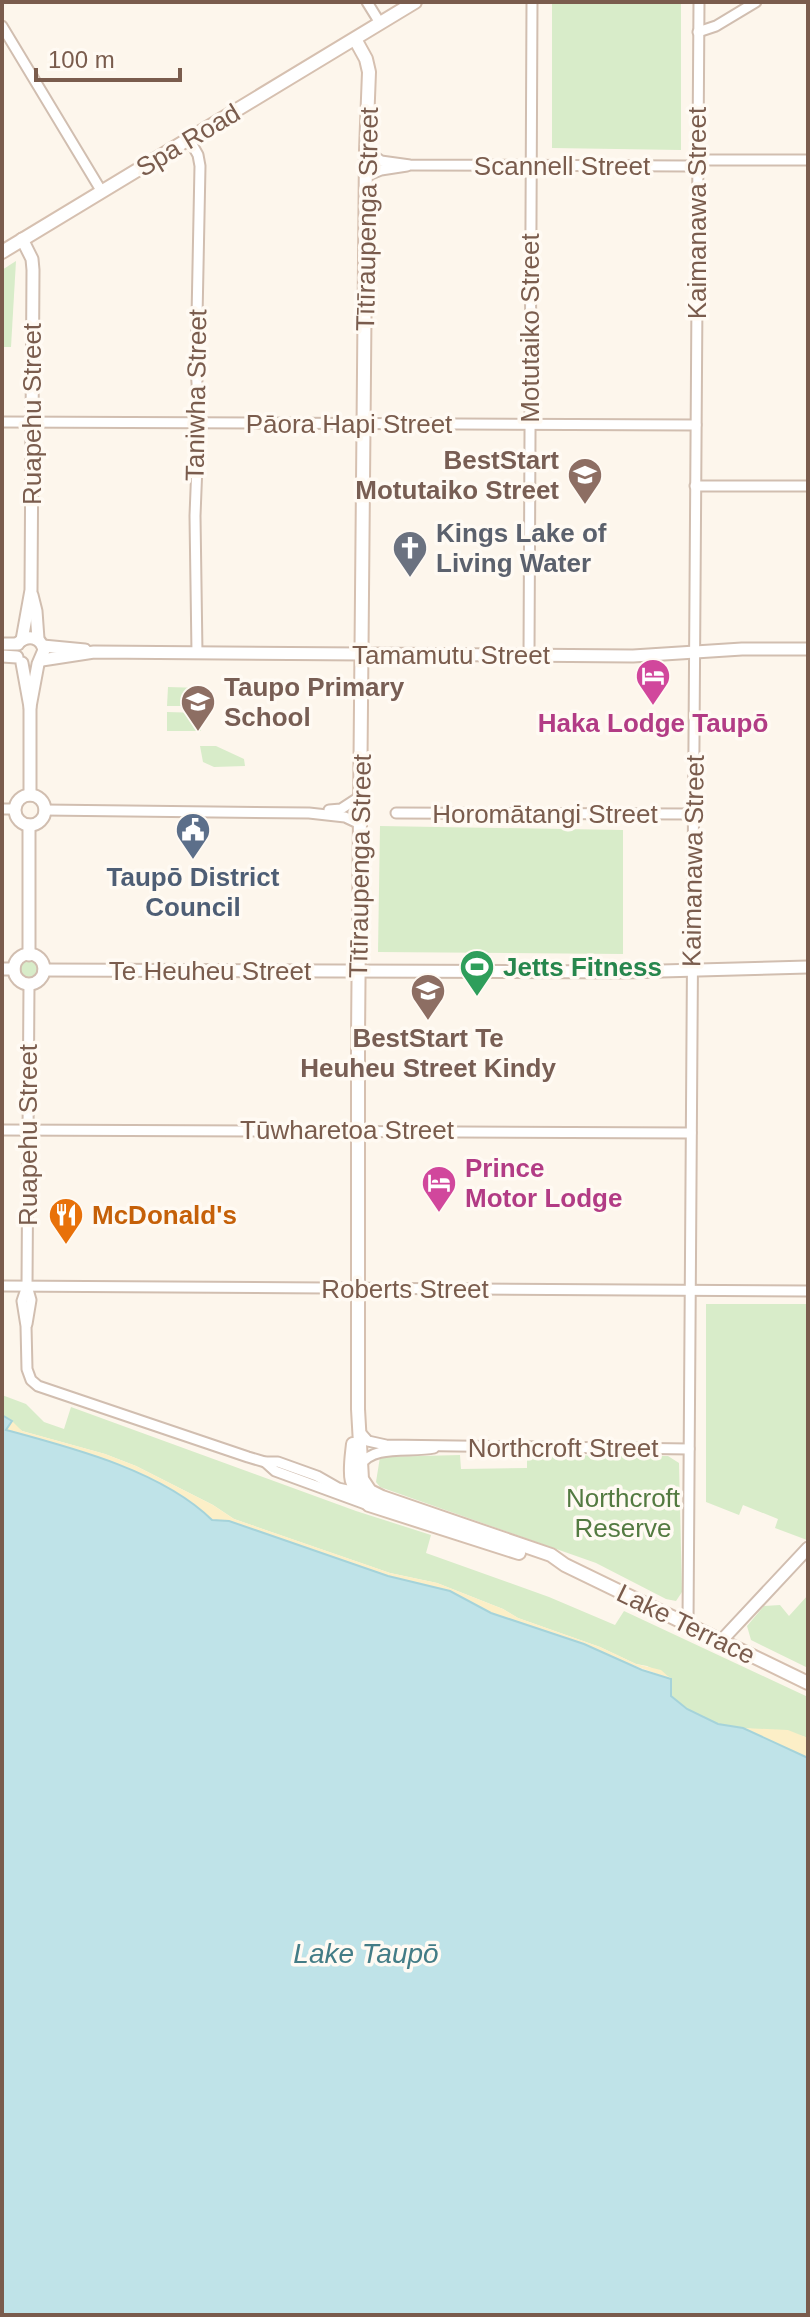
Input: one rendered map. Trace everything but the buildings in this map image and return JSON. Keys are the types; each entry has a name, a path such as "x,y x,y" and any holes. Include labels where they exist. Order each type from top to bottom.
{"main road":[{"name":"Spa Road","path":"2,252 415,2"},
{"name":"Tītīraupenga Street","path":"355,39 369,72 358,972 358,1409 355,1465"},
{"name":"Tītīraupenga Street","path":"355,1491 350,1477 360,1432 358,1409"},
{"name":"Lake Terrace","path":"355,1465 370,1491 551,1555 565,1565 808,1683"},
{"name":"Lake Terrace","path":"355,1491 369,1505 544,1562 565,1565"}],"street":[{"path":"367,2 380,23"},
{"name":"Motutaiko Street","path":"529,655 532,2"},
{"name":"Kaimanawa Street","path":"688,1624 699,2"},
{"path":"698,32 716,26 756,2"},
{"path":"2,26 102,192"},
{"name":"Taniwha Street","path":"189,139 196,149 200,166 195,501 197,653"},
{"name":"Scannell Street","path":"366,150 381,161 410,165 688,166 706,160 808,160"},
{"name":"Scannell Street","path":"366,176 410,165"},
{"name":"Ruapehu Street","path":"20,642 31,590 33,270 32,259 22,239"},
{"name":"Pāora Hapi Street","path":"2,422 696,425"},
{"path":"695,486 808,486"},
{"name":"Ruapehu Street","path":"31,590 40,642"},
{"path":"2,644 20,642 30,637 40,642 40,662 30,707"},
{"path":"20,642 20,660 30,707 30,795"},
{"name":"Tamamutu Street","path":"40,642 94,652"},
{"name":"Tamamutu Street","path":"40,662 94,652 633,656 808,649"},
{"path":"2,656 30,666 40,662"},
{"path":"30,795 39,799 44,810 42,819 29,825 18,819 15,809 18,800 30,795"},
{"path":"309,813 341,809 361,796"},
{"path":"2,809 15,809"},
{"path":"44,810 309,813 345,817 360,824"},
{"name":"Horomātangi Street","path":"396,813 693,814"},
{"path":"29,825 29,955"},
{"path":"29,955 41,961 44,970 41,978 29,984 20,981 8,969 29,955"},
{"name":"Te Heuheu Street","path":"44,970 624,972 808,967"},
{"name":"Ruapehu Street","path":"29,984 27,1286 31,1300 26,1326 28,1375 38,1386"},
{"name":"Tūwharetoa Street","path":"2,1130 691,1133"},
{"name":"Roberts Street","path":"2,1286 808,1291"},
{"name":"Lake Terrace","path":"38,1386 265,1462 278,1462 327,1480 338,1488 355,1491 414,1514 450,1520"},
{"name":"Northcroft Street","path":"360,1432 375,1444 437,1447"},
{"name":"Northcroft Street","path":"355,1465 377,1453 437,1447 689,1449"},
{"name":"Lake Terrace","path":"265,1462 275,1471 369,1505"},
{"path":"327,1480 344,1477 355,1465"},
{"path":"721,1641 808,1548"}],"green space":[{"path":"552,2 681,2 681,150 552,148"},
{"path":"16,261 11,347 2,347 2,270"},
{"path":"168,687 201,688 201,706 167,706"},
{"path":"167,712 201,713 201,731 167,731"},
{"path":"200,746 216,746 244,759 245,766 214,767 203,762"},
{"path":"380,826 623,830 623,954 378,952"},
{"path":"29,960 38,969 29,978 20,969"},
{"path":"706,1304 808,1304 807,1540 775,1528 778,1519 743,1505 739,1515 706,1502"},
{"path":"2,1395 26,1404 44,1422 64,1429 71,1407 356,1511 431,1535 426,1553 549,1597 615,1625 624,1611 808,1697 808,1738 707,1720 671,1696 671,1678 647,1666 518,1618 437,1583 390,1573 234,1519 136,1466 22,1431 2,1415"},
{"name":"Northcroft Reserve","path":"460,1455 461,1469 527,1468 527,1455 668,1456 679,1463 682,1592 676,1601 666,1599 596,1563 380,1487 376,1482 380,1457"},
{"path":"808,1595 808,1668 751,1640 747,1626 764,1606 780,1605 789,1616"}],"sand":[{"path":"12,1421 22,1431 136,1466 234,1519 390,1573 437,1583 636,1664 661,1670 671,1679 490,1613 450,1591 388,1576 229,1521 212,1520 168,1487 143,1474 87,1453 5,1430"},
{"path":"743,1728 788,1730 808,1738 808,1758"}],"water":[{"name":"Lake Taupō","path":"2,1415 12,1421 6,1430 87,1453 143,1475 192,1503 212,1520 229,1521 388,1576 450,1591 491,1613 584,1644 642,1670 671,1679 671,1696 687,1709 718,1724 743,1728 808,1758 808,2315 2,2315"}],"place":[{"name":"BestStart Motutaiko Street","path":"585,506"},
{"name":"Kings Lake of Living Water","path":"410,579"},
{"name":"Haka Lodge Taupō","path":"653,707"},
{"name":"Taupo Primary School","path":"198,733"},
{"name":"Taupō District Council","path":"193,861"},
{"name":"Jetts Fitness","path":"477,998"},
{"name":"BestStart Te Heuheu Street Kindy","path":"428,1022"},
{"name":"Prince Motor Lodge","path":"439,1214"},
{"name":"McDonald's","path":"66,1246"}]}
